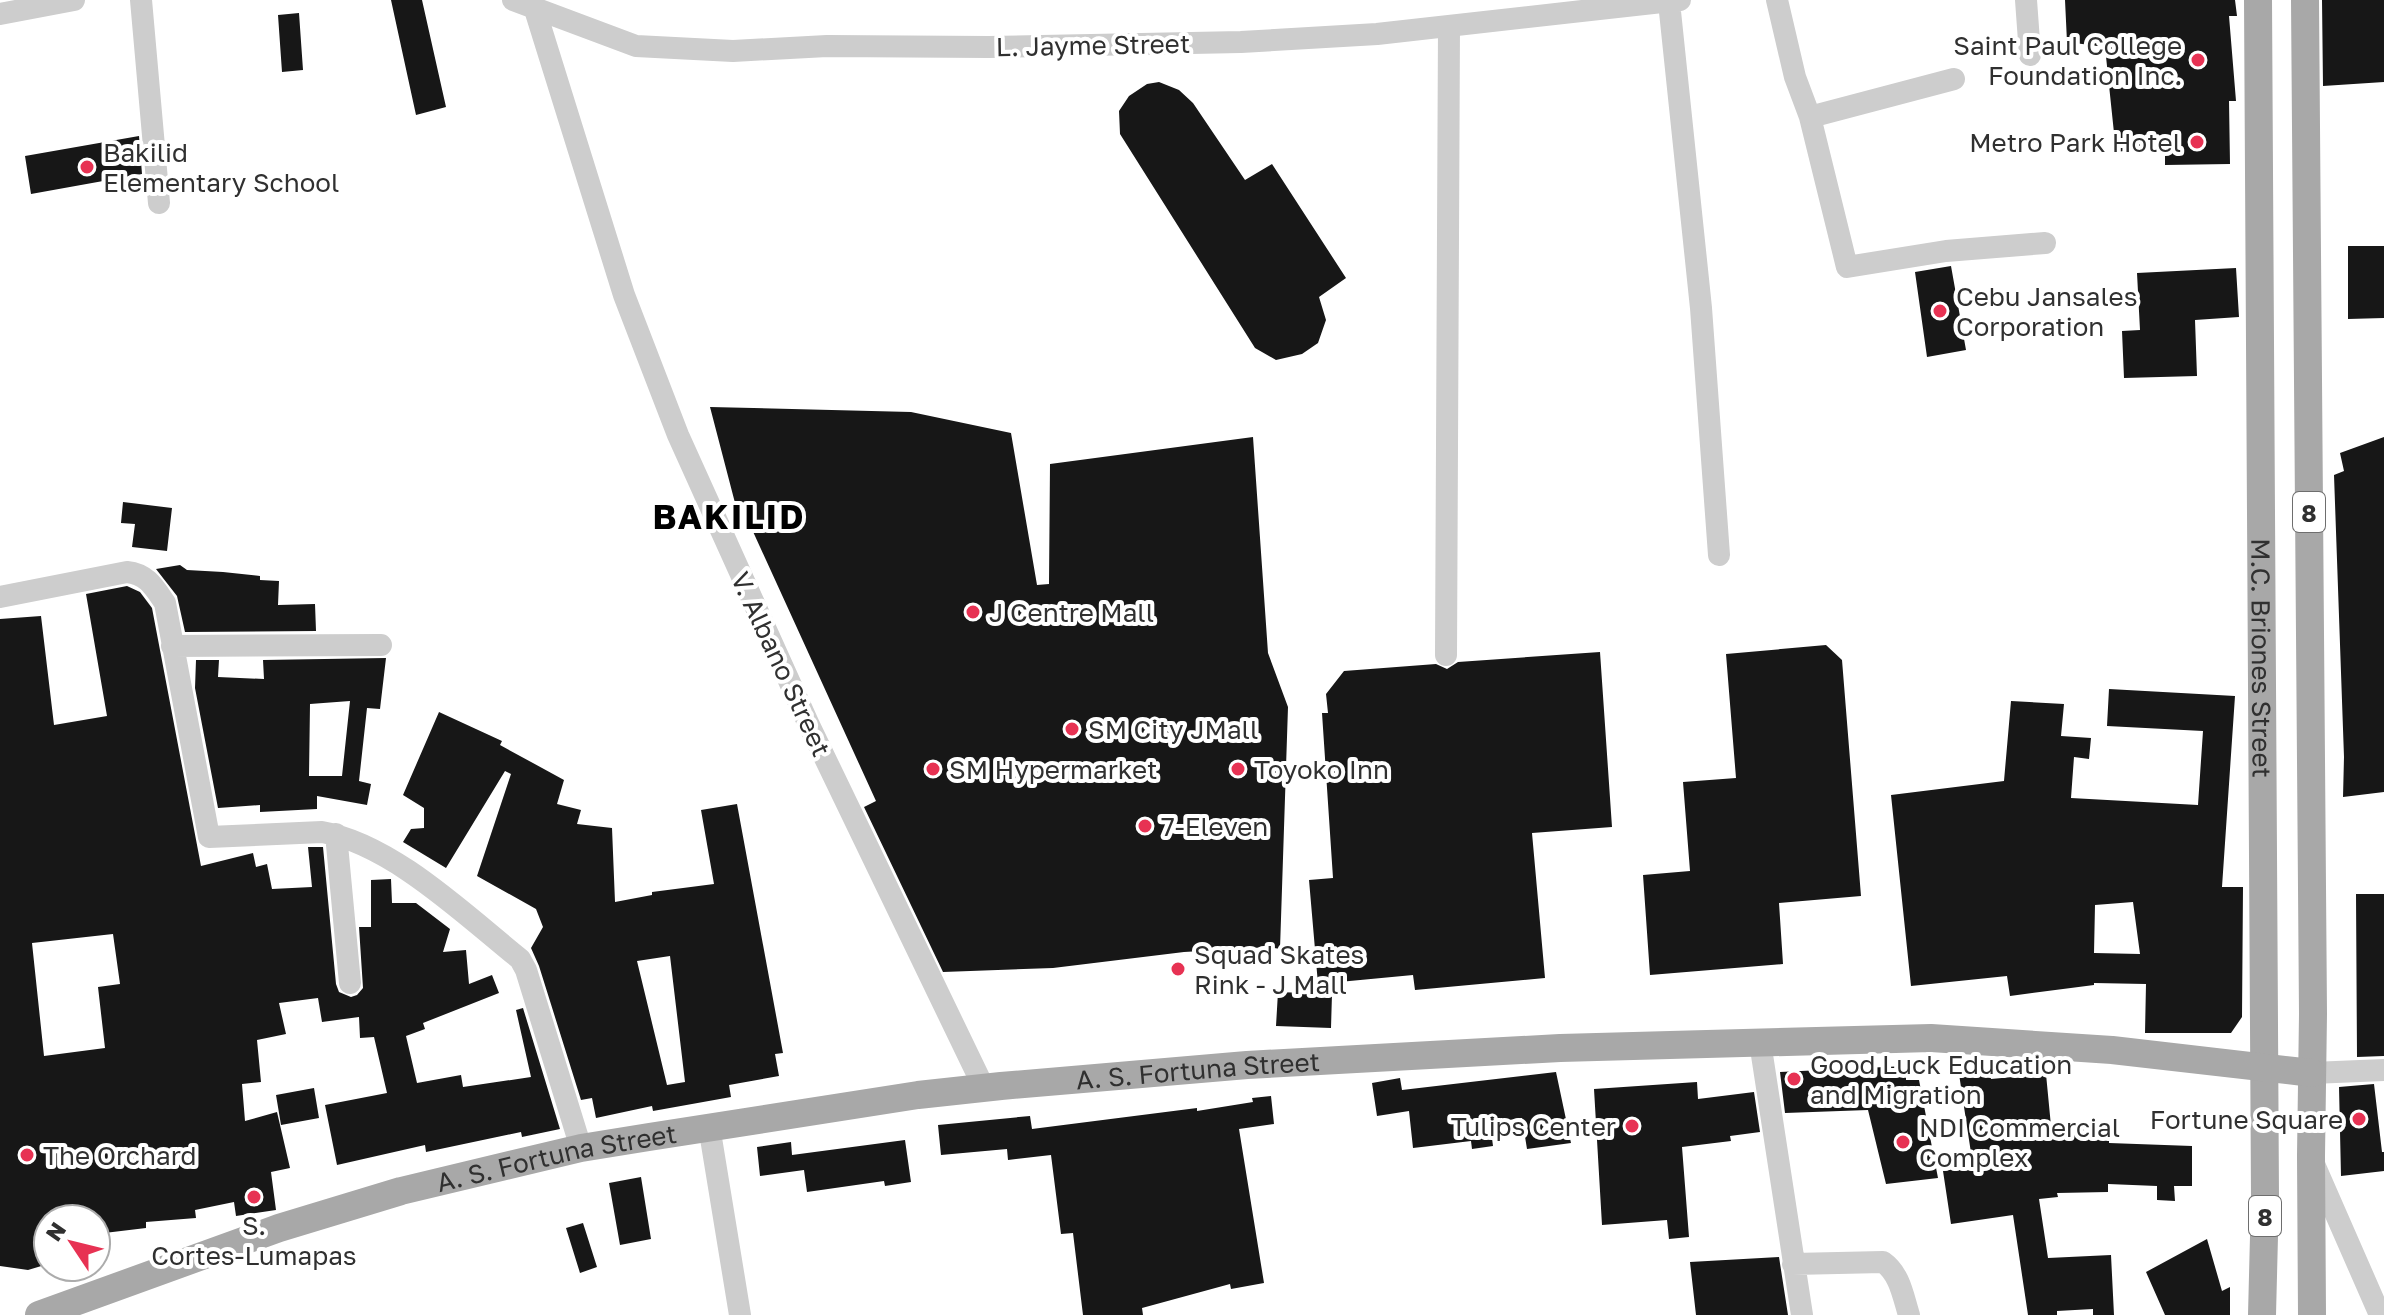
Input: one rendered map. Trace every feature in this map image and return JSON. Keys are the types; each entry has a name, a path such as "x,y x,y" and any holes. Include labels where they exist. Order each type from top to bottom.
{"main road":[{"name":"M.C. Briones Street","path":"2258,0 2265,1067 2262,1315"},
{"name":"M.C. Briones Street","path":"2305,0 2312,1315"},
{"name":"A. S. Fortuna Street","path":"39,1315 279,1228 401,1191 581,1148 709,1126 984,1088 1290,1062 1560,1048 1931,1038 2071,1046 2312,1073"}],"street":[{"path":"0,14 74,0"},
{"path":"141,0 159,203"},
{"path":"1777,0 1847,267 1946,251 2045,243"},
{"path":"2026,0 2030,55"},
{"path":"1675,1 1719,555"},
{"name":"L. Jayme Street","path":"526,3 636,46 733,51 827,46 989,47 1230,42 1377,34 1675,1"},
{"name":"V. Albano Street","path":"526,3 624,295 678,435 809,725 984,1088"},
{"path":"1446,655 1449,26"},
{"path":"1810,117 1954,79"},
{"path":"0,597 127,572 140,573 152,584 165,603 209,837 336,834 366,845 451,901 520,959 538,1003 581,1148"},
{"path":"172,646 381,645"},
{"path":"336,834 350,983"},
{"path":"1760,1042 1802,1315"},
{"name":"A. S. Fortuna Street","path":"2312,1073 2384,1070"},
{"path":"709,1126 740,1315"},
{"path":"2311,1156 2380,1315"},
{"path":"1793,1264 1883,1262 1892,1268 1898,1279 1909,1315"}],"building":[{"path":"391,0 422,0 446,107 416,115"},
{"path":"2065,0 2235,0 2237,16 2229,16 2236,101 2229,101 2230,164 2165,165 2165,146 2116,152 2105,47 2067,42"},
{"path":"2322,0 2384,0 2384,82 2323,86"},
{"path":"299,13 303,70 282,72 278,15"},
{"path":"1159,82 1179,90 1193,103 1245,180 1272,164 1346,278 1319,297 1326,320 1318,343 1302,354 1276,360 1255,348 1120,134 1119,111 1129,96 1147,84"},
{"path":"139,136 142,174 31,194 25,156"},
{"path":"2348,246 2384,246 2384,318 2348,319"},
{"name":"Cebu Jansales Corporation","path":"1951,266 1966,350 1927,357 1915,272"},
{"path":"2236,268 2239,317 2195,320 2197,376 2124,378 2122,331 2140,330 2137,273"},
{"name":"SM City JMall","path":"710,407 911,412 1011,433 1037,585 1049,584 1050,464 1253,437 1268,653 1288,707 1280,949 1184,952 1053,968 943,972 864,807 876,801 750,525 740,522"},
{"path":"2384,437 2384,792 2343,797 2334,475 2344,471 2340,453"},
{"path":"123,502 172,508 167,551 132,547 135,524 121,523"},
{"path":"180,565 187,570 260,576 260,580 279,581 278,605 315,604 316,631 185,632 177,596 156,569"},
{"path":"127,586 140,592 152,608 201,866 253,853 256,867 267,864 272,889 312,887 308,847 323,847 336,984 339,992 351,997 363,988 359,927 371,927 371,880 391,879 392,903 416,903 450,929 443,952 466,950 469,984 492,975 499,993 423,1023 425,1029 406,1036 417,1083 461,1075 463,1087 531,1077 516,1010 523,1008 560,1129 522,1137 521,1132 426,1152 425,1145 337,1165 325,1105 387,1093 374,1037 360,1038 359,1017 322,1022 318,998 279,1003 286,1034 257,1040 261,1082 242,1084 245,1121 277,1112 290,1168 271,1172 276,1210 236,1216 234,1202 195,1210 196,1218 146,1222 146,1228 112,1232 112,1203 32,1203 32,1269 0,1266 0,619 41,616 54,725 107,716 86,594","holes":["113,934 120,984 98,987 105,1048 44,1056 32,943"]},
{"path":"1826,645 1842,660 1861,896 1779,903 1783,964 1650,975 1643,875 1690,871 1683,782 1736,778 1726,654"},
{"path":"1600,652 1612,827 1532,833 1545,978 1415,990 1413,975 1318,984 1309,880 1333,878 1322,713 1328,713 1326,694 1344,671 1436,664 1447,669 1458,662"},
{"path":"386,658 380,709 367,708 359,781 371,784 367,805 317,796 317,809 260,812 260,805 218,808 195,688 196,660 219,660 218,677 264,679 263,660","holes":["350,701 342,776 309,776 310,704"]},
{"path":"2109,689 2235,696 2222,887 2243,887 2242,1017 2231,1033 2145,1033 2146,984 2094,983 2010,996 2007,976 1911,986 1891,795 2004,781 2011,701 2064,704 2061,736 2091,738 2089,759 2074,757 2071,798 2198,805 2203,731 2107,726","holes":["2133,902 2140,954 2094,953 2095,905"]},
{"path":"439,712 502,741 500,745 564,780 557,804 581,810 577,824 612,828 615,902 652,895 652,892 714,884 701,810 737,804 783,1053 775,1054 779,1076 729,1085 731,1097 653,1111 652,1106 596,1118 592,1098 581,1100 531,948 543,927 536,909 477,876 511,774 505,771 446,868 403,842 411,829 424,828 424,808 403,795","holes":["670,956 685,1082 667,1085 637,961"]},
{"path":"2356,894 2384,894 2384,1056 2357,1057"},
{"path":"1278,992 1332,994 1331,1028 1276,1026"},
{"name":"NDI Commercial Complex","path":"1906,1066 1906,1080 1919,1080 1938,1178 1886,1184 1868,1110 1785,1113 1780,1072"},
{"path":"1989,1069 1991,1079 2046,1074 2051,1126 2109,1125 2109,1143 2192,1146 2192,1186 2174,1186 2175,1201 2157,1200 2157,1186 2108,1184 2108,1192 2057,1193 2058,1197 2039,1199 2048,1258 2111,1255 2114,1315 2093,1315 2093,1309 2057,1311 2057,1315 2028,1315 2013,1215 1951,1224 1943,1171 1973,1166 1959,1074"},
{"path":"1556,1072 1571,1143 1527,1149 1522,1118 1490,1123 1493,1146 1472,1149 1471,1141 1413,1148 1409,1111 1377,1116 1372,1083 1400,1078 1402,1090"},
{"path":"1697,1082 1698,1099 1754,1092 1760,1132 1730,1136 1731,1141 1682,1147 1689,1237 1669,1239 1667,1220 1602,1225 1594,1089"},
{"name":"Fortune Square","path":"2374,1084 2384,1171 2341,1176 2339,1087"},
{"path":"314,1088 319,1118 281,1125 276,1095"},
{"path":"1271,1096 1274,1124 1239,1129 1264,1283 1231,1289 1230,1284 1142,1308 1143,1315 1083,1315 1073,1233 1061,1234 1051,1155 1008,1160 1007,1149 941,1155 938,1125 1030,1116 1032,1129 1197,1108 1197,1111"},
{"path":"905,1140 911,1182 885,1186 884,1181 807,1192 804,1170 760,1176 757,1147 791,1142 792,1155"},
{"path":"641,1177 651,1239 620,1245 609,1183"},
{"path":"583,1223 597,1267 580,1273 566,1228"},
{"path":"2207,1239 2222,1291 2230,1287 2230,1315 2165,1315 2146,1272"},
{"path":"1779,1257 1788,1315 1696,1315 1690,1262"}],"place":[{"name":"Saint Paul College Foundation Inc.","path":"2198,60"},
{"name":"Metro Park Hotel","path":"2197,142"},
{"name":"Bakilid Elementary School","path":"87,167"},
{"name":"Cebu Jansales Corporation","path":"1940,311"},
{"name":"J Centre Mall","path":"973,612"},
{"name":"SM City JMall","path":"1072,729"},
{"name":"SM Hypermarket","path":"933,769"},
{"name":"Toyoko Inn","path":"1238,769"},
{"name":"7-Eleven","path":"1145,826"},
{"name":"Squad Skates Rink - J Mall","path":"1178,969"},
{"name":"Good Luck Education and Migration","path":"1794,1079"},
{"name":"Fortune Square","path":"2359,1119"},
{"name":"Tulips Center","path":"1632,1126"},
{"name":"NDI Commercial Complex","path":"1903,1142"},
{"name":"The Orchard","path":"27,1155"},
{"name":"S. Cortes-Lumapas","path":"254,1197"}],"district":[{"name":"BAKILID","path":"729,516"}]}
